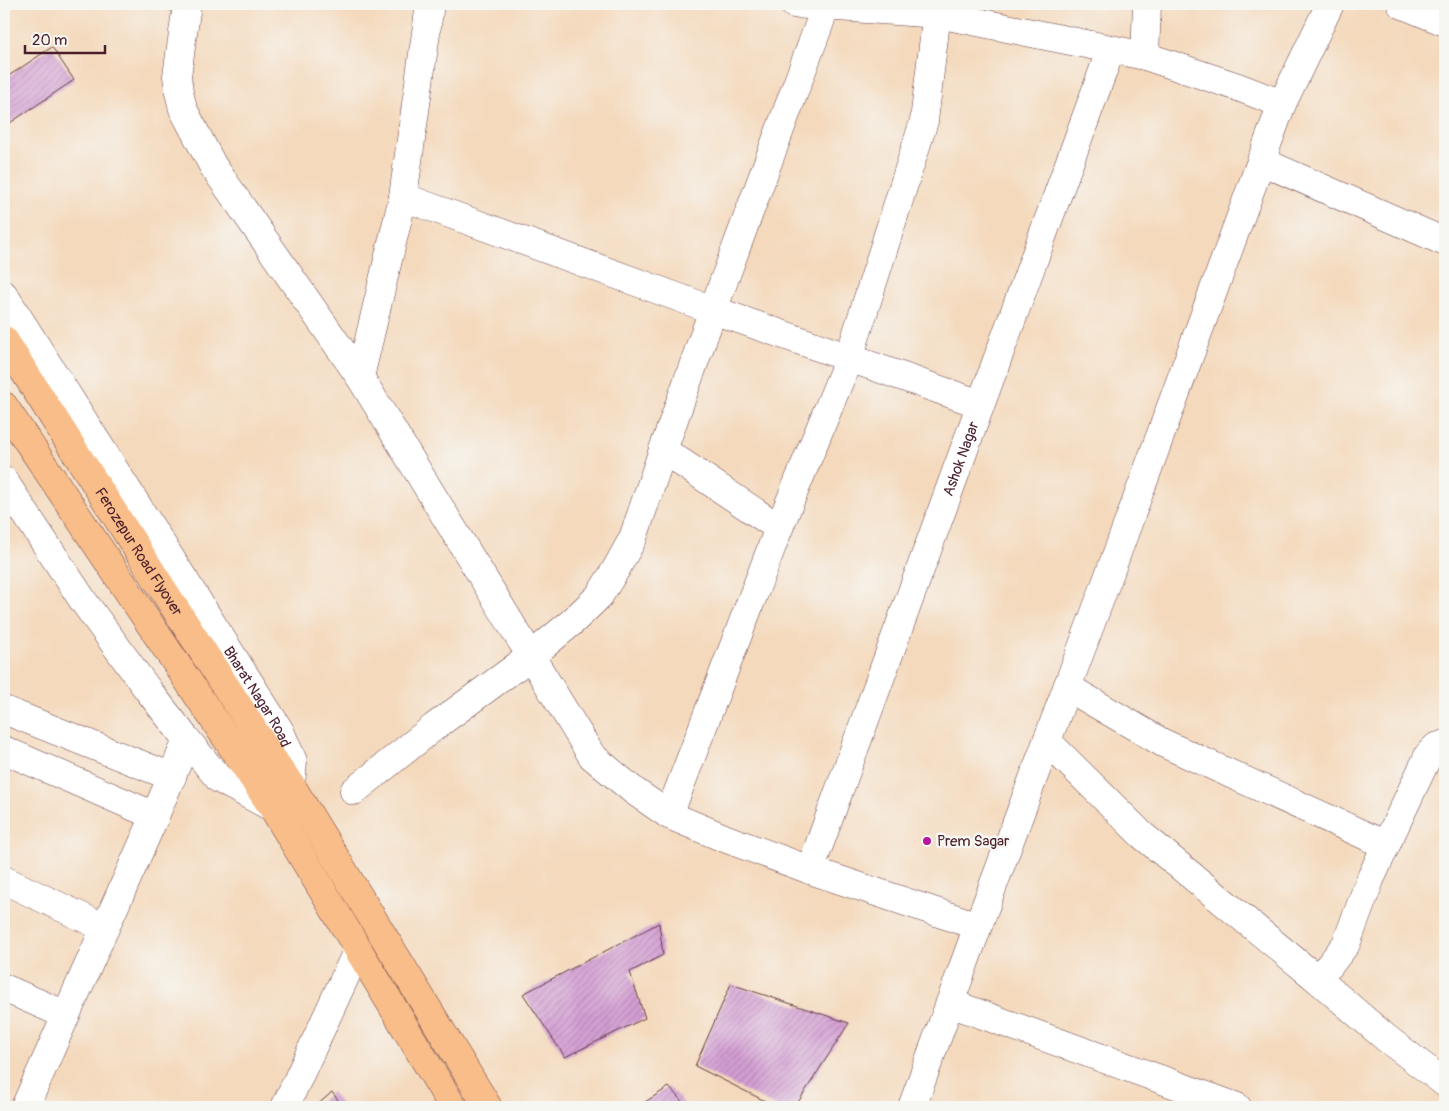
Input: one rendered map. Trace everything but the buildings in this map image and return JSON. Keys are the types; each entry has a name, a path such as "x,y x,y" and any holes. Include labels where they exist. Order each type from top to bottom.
{"main road":[{"name":"Ferozepur Road Flyover","path":"4,340 183,622 221,678 263,770"},
{"name":"Ferozepur Road Flyover","path":"4,406 263,770"},
{"path":"263,770 291,785 488,1107"},
{"path":"263,770 273,808 453,1107"}],"street":[{"path":"187,4 176,76 184,110 213,166 360,377 592,756 634,791 669,815 810,870 978,926"},
{"path":"360,377 403,197 430,4"},
{"path":"794,4 938,9 1145,56 1282,104"},
{"path":"1145,56 1147,4"},
{"path":"912,1107 1282,104 1330,4"},
{"path":"1401,4 1445,22"},
{"path":"354,791 434,727 531,656 572,622 599,596 616,569 633,538 713,310 826,6"},
{"path":"669,815 779,528 849,358 924,122 938,9"},
{"name":"Ashok Nagar","path":"810,870 1111,49"},
{"path":"1261,161 1445,242"},
{"path":"403,197 713,310 980,404"},
{"name":"Bharat Nagar Road","path":"4,295 280,731 293,761 291,785"},
{"path":"663,450 779,528"},
{"path":"4,481 84,602 148,690 219,779 273,808"},
{"path":"1067,687 1162,743 1386,844"},
{"path":"4,710 172,777"},
{"path":"25,1107 187,740"},
{"path":"1047,741 1142,835 1386,1038 1445,1083"},
{"path":"1316,978 1329,966 1346,944 1370,880 1429,754 1436,747 1445,744"},
{"path":"4,750 155,816"},
{"path":"4,880 105,928"},
{"path":"285,1107 358,949"},
{"path":"4,988 66,1015"},
{"path":"950,1003 1237,1107"}],"place":[{"name":"Prem Sagar","path":"927,841"}]}
